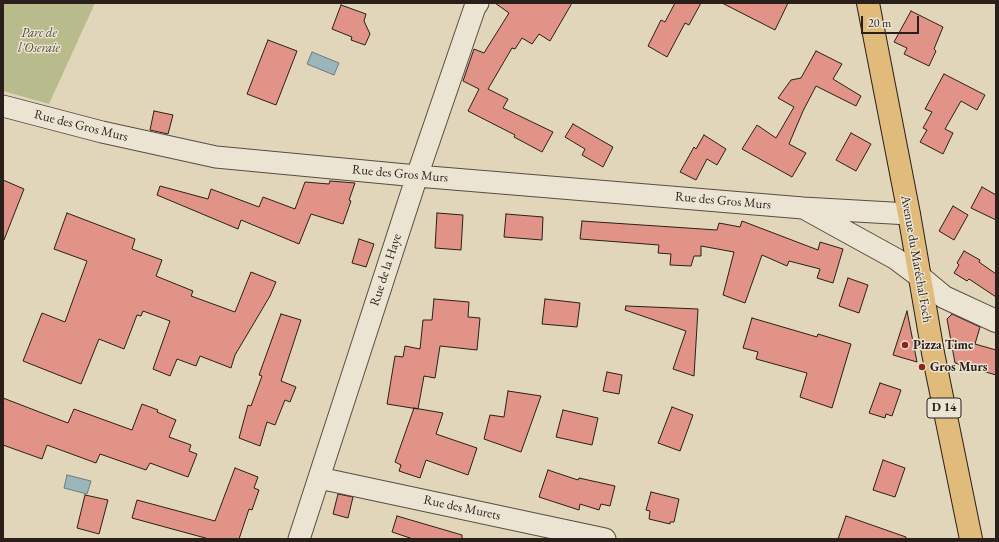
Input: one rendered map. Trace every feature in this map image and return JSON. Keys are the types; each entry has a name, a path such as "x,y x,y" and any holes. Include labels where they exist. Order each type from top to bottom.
{"main road":[{"name":"Avenue du Maréchal Foch","path":"868,3 909,214 934,361 970,539"}],"street":[{"name":"Rue de la Haye","path":"299,539 417,176 478,3"},
{"name":"Rue des Gros Murs","path":"3,106 95,131 216,157 417,176 803,208 909,214"},
{"name":"Rue des Gros Murs","path":"803,208 896,259 920,276"},
{"path":"920,276 944,297 996,321"},
{"name":"Rue des Murets","path":"319,478 605,539"}],"green space":[{"name":"Parc de l'Oseraie","path":"3,3 95,3 49,104 3,91"}],"water":[{"path":"312,52 339,63 334,75 307,64"},
{"path":"67,475 91,481 87,494 64,488"}],"building":[{"path":"495,3 572,3 550,41 539,34 532,44 522,38 515,49 512,48 488,89 508,99 503,108 553,132 542,152 514,137 515,135 468,111 479,89 463,81 474,49 484,53 509,13"},
{"path":"675,3 701,3 689,25 685,23 667,57 648,46 661,20 665,22"},
{"path":"722,3 788,3 775,30"},
{"path":"341,5 366,14 364,21 370,34 365,45 351,40 352,37 332,29"},
{"path":"911,11 943,27 934,49 936,51 929,66 904,54 907,48 894,42"},
{"path":"268,40 297,51 276,105 247,94"},
{"path":"816,51 842,64 833,79 861,96 856,106 816,86 803,111 789,144 806,153 792,177 742,149 757,125 776,138 794,107 778,98 791,80 801,78"},
{"path":"944,74 985,95 977,110 961,101 945,129 953,133 943,154 920,142 927,130 923,128 932,112 925,109"},
{"path":"154,111 173,115 168,134 150,130"},
{"path":"573,124 613,147 603,167 582,155 585,149 565,137"},
{"path":"851,133 871,144 856,171 836,160"},
{"path":"704,135 726,149 717,165 707,159 696,180 680,172 694,147 696,149"},
{"path":"3,180 24,189 4,240 3,240"},
{"path":"330,181 355,183 349,200 351,201 343,224 311,214 299,244 241,220 238,229 157,195 160,186 208,199 211,189 259,207 263,197 295,209 305,182 329,184"},
{"path":"982,187 996,195 996,220 971,208"},
{"path":"953,206 968,215 954,240 939,231"},
{"path":"67,213 135,239 132,249 162,260 156,276 193,291 191,296 235,312 251,272 276,282 270,296 235,355 231,368 200,356 196,366 177,359 170,376 153,369 170,321 143,311 141,316 137,315 124,349 99,339 81,384 23,361 42,313 65,322 87,261 54,249"},
{"path":"437,213 463,215 461,250 435,248"},
{"path":"506,214 543,217 542,240 504,237"},
{"path":"582,221 717,230 719,223 740,227 742,221 818,250 820,242 843,249 833,283 817,278 820,269 789,261 787,266 762,255 745,303 723,295 734,252 701,246 701,256 694,256 691,266 670,265 671,254 658,253 659,245 580,239"},
{"path":"359,239 374,244 366,267 352,263"},
{"path":"964,251 980,260 979,262 996,274 996,297 969,279 967,281 954,273 959,265 957,263"},
{"path":"848,278 868,285 859,313 839,306"},
{"path":"434,299 469,302 468,317 480,318 477,350 440,346 435,378 424,376 418,409 387,404 395,356 403,357 405,346 420,349 423,320 432,320"},
{"path":"545,299 580,303 577,327 542,324"},
{"path":"626,306 698,309 694,376 673,369 686,331 625,310"},
{"name":"Pizza Time","path":"907,311 917,362 893,355"},
{"path":"281,314 301,320 281,381 296,387 290,402 285,400 275,425 267,422 260,446 239,438 248,405 251,406 262,376 259,375"},
{"path":"952,314 980,327 975,344 996,350 996,375 955,363 947,319"},
{"path":"752,318 817,337 818,334 851,344 832,408 800,397 807,373 756,359 758,352 743,348"},
{"path":"607,372 622,375 619,394 603,391"},
{"path":"880,383 901,390 892,416 886,414 885,418 869,413"},
{"path":"508,391 541,396 521,452 484,439 490,415 504,417"},
{"path":"3,398 68,423 74,409 132,430 142,404 158,410 157,412 176,420 169,437 191,445 189,451 197,454 188,477 150,463 146,470 100,454 96,463 47,445 42,459 3,445"},
{"path":"672,407 693,415 680,451 658,443"},
{"path":"414,408 443,413 436,434 477,448 468,475 426,460 420,478 399,471 401,465 395,462"},
{"path":"563,410 598,418 592,445 556,437"},
{"path":"883,460 905,468 895,497 873,490"},
{"path":"235,468 258,477 254,488 259,490 252,510 249,509 239,539 209,539 132,518 137,500 215,521"},
{"path":"548,470 578,480 579,478 615,486 610,506 601,504 599,510 580,504 579,510 539,497"},
{"path":"651,492 679,499 674,522 670,522 670,524 649,519 650,511 646,510"},
{"path":"338,494 353,497 348,518 333,514"},
{"path":"85,495 108,500 99,534 77,528"},
{"path":"397,516 462,535 462,539 413,539 392,532"},
{"path":"846,516 906,537 906,539 838,539"}],"place":[{"name":"Pizza Time","path":"905,345"},
{"name":"Gros Murs","path":"922,367"}]}
